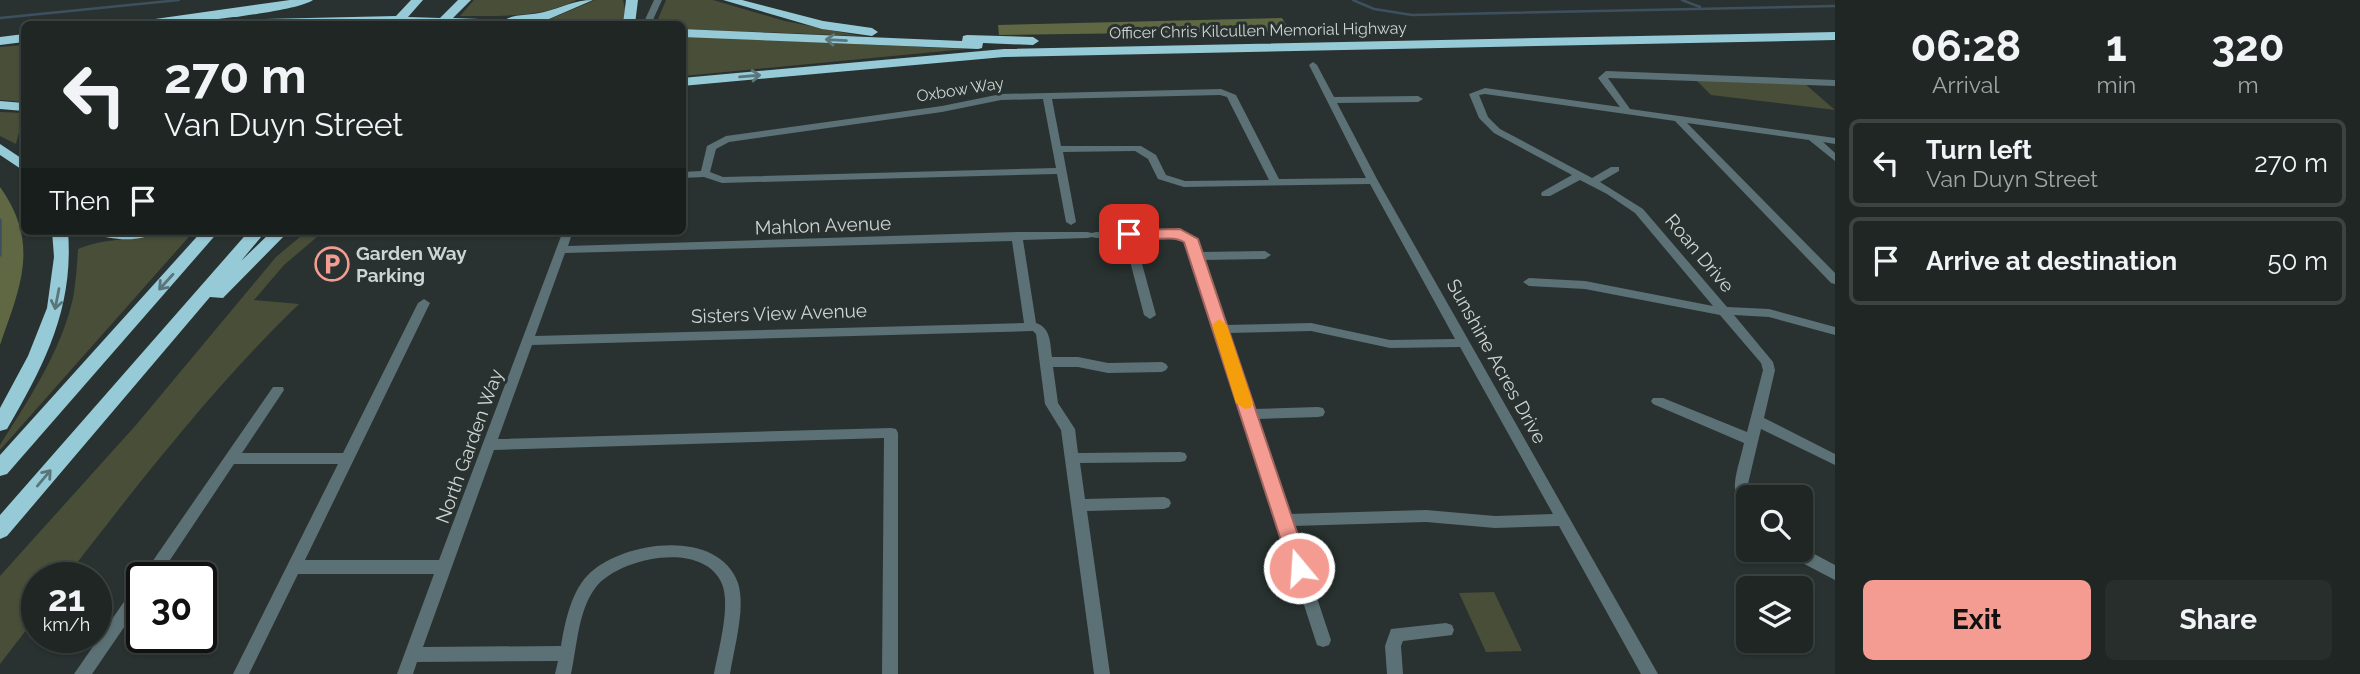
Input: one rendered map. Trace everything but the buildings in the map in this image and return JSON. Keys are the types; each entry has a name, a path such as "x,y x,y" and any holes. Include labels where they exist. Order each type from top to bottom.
{"highway":[{"path":"172,21 245,12 307,0"},
{"path":"398,21 417,0"},
{"path":"440,21 457,0"},
{"path":"442,21 466,0"},
{"path":"310,21 470,21 545,16 587,0"},
{"path":"629,21 632,0"},
{"path":"729,0 789,17 860,30 965,39 1105,44"},
{"path":"338,21 370,19"},
{"name":"Officer Chris Kilcullen Memorial Highway","path":"686,33 922,45 1835,30"},
{"name":"Officer Chris Kilcullen Memorial Highway","path":"686,82 1004,53 1835,36"},
{"path":"0,42 21,39"},
{"path":"0,105 21,107"},
{"path":"0,148 21,165"},
{"path":"0,424 35,363 50,328 58,293 62,253 60,235"},
{"path":"0,468 207,235"},
{"path":"0,530 255,235"},
{"path":"117,393 277,235"}],"street":[{"path":"646,21 652,0"},
{"path":"647,21 658,0"},
{"name":"Sunshine Acres Drive","path":"1313,65 1373,181 1650,674"},
{"path":"1835,83 1763,78 1606,74 1603,78 1627,111 1835,141"},
{"name":"Roan Drive","path":"1627,111 1477,91 1474,97 1484,118 1497,131 1592,182 1639,211 1769,366 1741,485"},
{"name":"Oxbow Way","path":"705,174 711,148 722,140 939,109 1001,97 1228,93 1276,183"},
{"path":"1047,96 1071,222"},
{"path":"1332,100 1418,99"},
{"path":"1678,118 1835,280"},
{"path":"1812,138 1835,158"},
{"path":"1057,149 1137,148 1152,157 1162,177 1179,184 1373,181"},
{"path":"1592,182 1615,169"},
{"path":"686,175 705,174 722,180 1062,171"},
{"path":"1546,194 1579,176"},
{"path":"1129,234 1150,315"},
{"name":"Mahlon Avenue","path":"561,250 1017,236 1183,234 1191,239 1196,256"},
{"name":"North Garden Way","path":"405,674 567,235"},
{"path":"1017,236 1030,325 1042,333 1052,404 1067,426 1102,674"},
{"path":"1265,255 1196,256 1323,640"},
{"path":"1529,282 1577,284 1723,310 1769,313 1835,331"},
{"path":"241,674 424,303"},
{"name":"Sisters View Avenue","path":"528,341 1030,325"},
{"path":"1221,329 1311,327 1390,344 1465,343"},
{"path":"1047,362 1078,362 1108,368 1162,367"},
{"path":"160,562 278,390"},
{"path":"1658,401 1752,440"},
{"path":"1248,414 1318,412"},
{"path":"1758,421 1835,460"},
{"path":"490,445 891,433 890,674"},
{"path":"1072,458 1180,457"},
{"path":"231,459 347,458"},
{"path":"1078,505 1164,503"},
{"path":"1284,520 1426,516 1495,522 1564,520"},
{"path":"563,674 581,600 599,573 634,555 688,553 713,561 730,583 732,597 722,674"},
{"path":"1813,561 1835,573"},
{"path":"293,567 445,567"},
{"path":"82,674 126,611"},
{"path":"1395,674 1393,646 1397,634 1446,631"},
{"path":"412,655 568,653"}],"green space":[{"path":"474,0 577,0 535,13 460,16"},
{"path":"595,0 623,0 626,14 623,21 548,20"},
{"path":"666,0 713,0 785,21 860,36 686,29 686,21 657,21"},
{"path":"1282,18 1290,31 999,35 998,25"},
{"path":"686,36 966,49 686,76"},
{"path":"21,45 21,102 0,100 0,47"},
{"path":"1693,77 1804,83 1835,110 1711,95"},
{"path":"0,112 21,113 16,144 0,136"},
{"path":"0,187 20,227 23,264 20,283 0,345"},
{"path":"190,235 0,450 0,445 43,374 61,337 73,298 78,249 144,236"},
{"path":"302,235 319,235 284,265 254,300 299,304 207,402 78,562 21,562 21,637 0,664 0,576 136,425 276,257"},
{"path":"1494,592 1522,651 1486,652 1459,593"}],"waterway":[{"path":"0,18 179,0"},
{"path":"1353,0 1374,9 1412,15 1835,6"},
{"path":"1682,0 1700,7"},
{"path":"0,220 0,255"}],"slow traffic":[{"path":"1219,325 1245,403"}],"place":[{"name":"Garden Way Parking","path":"332,264"}],"route":[{"path":"1129,234 1180,233 1191,239 1299,568"}]}
